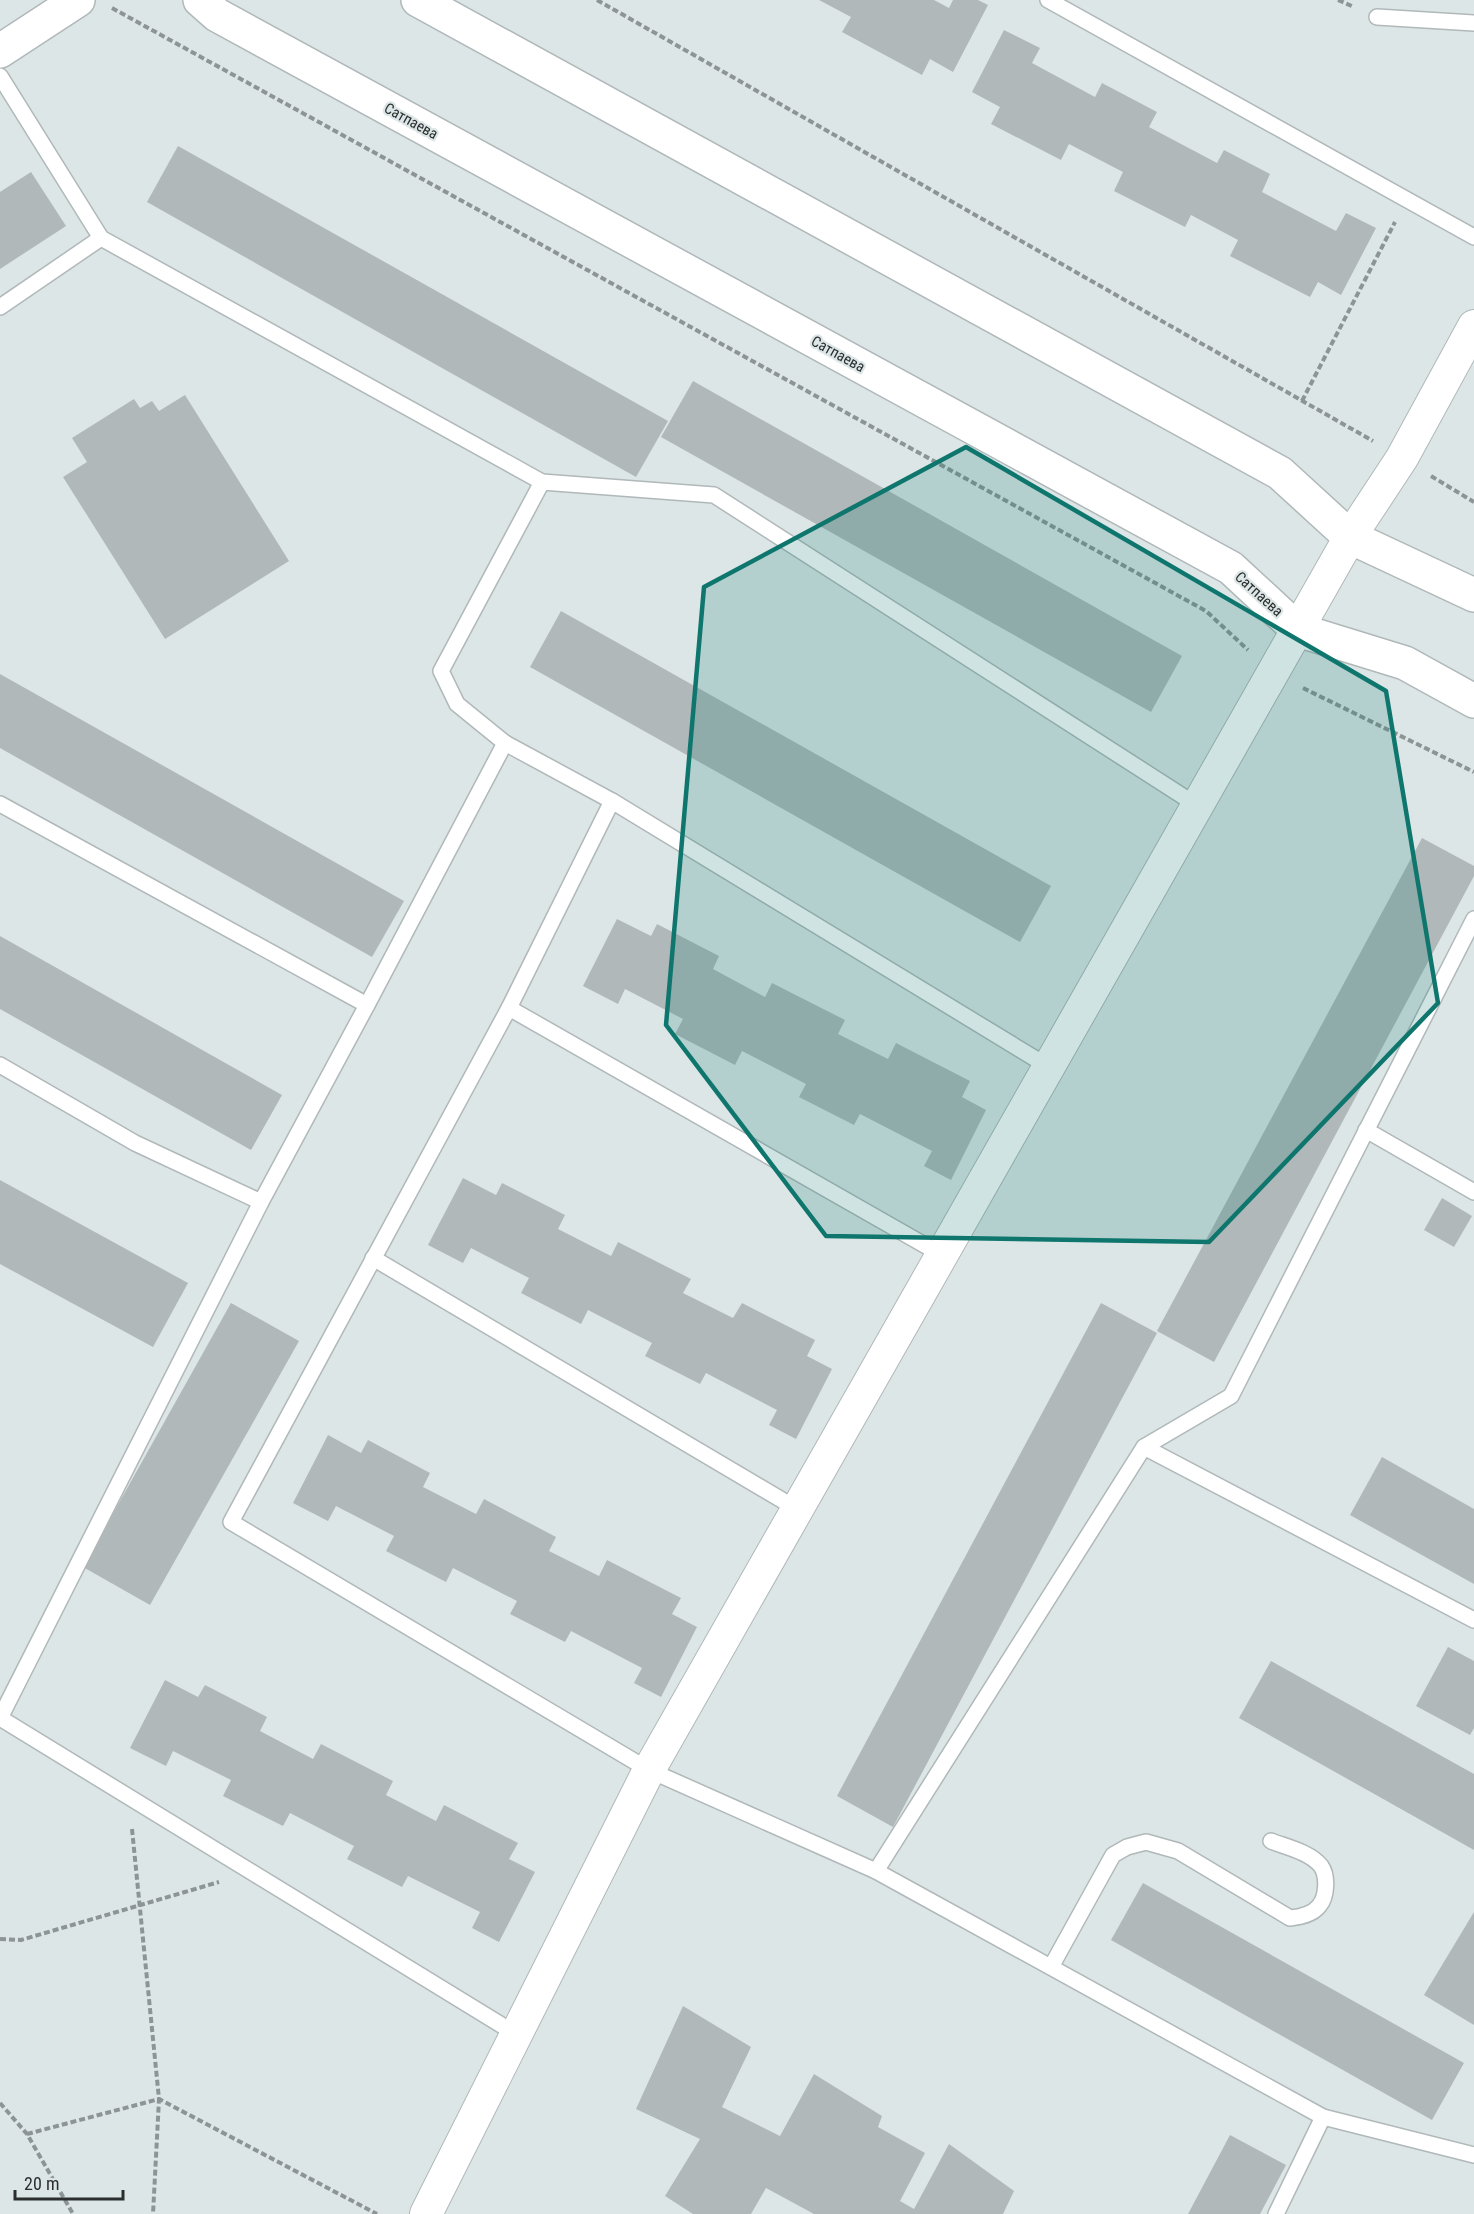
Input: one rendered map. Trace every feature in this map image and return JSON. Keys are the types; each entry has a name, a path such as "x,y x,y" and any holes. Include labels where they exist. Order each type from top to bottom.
{"street":[{"path":"425,1 1280,473 1350,537 1474,595"},
{"path":"0,51 93,3"},
{"name":"Сатпаева","path":"203,5 1231,568 1298,630 1405,663 1474,701"},
{"path":"426,2214 649,1770 1350,537 1402,458 1474,327"}],"lane":[{"path":"1048,0 1474,237"},
{"path":"1377,17 1474,22"},
{"path":"0,76 101,238 542,482 714,495 1198,806"},
{"path":"0,307 101,238"},
{"path":"542,482 441,671 458,705 505,743 612,801 1049,1066"},
{"path":"505,743 261,1202 0,1718 516,2034"},
{"path":"612,801 508,1008 231,1522 649,1770 876,1871 1323,2117 1474,2155"},
{"path":"0,804 367,1005"},
{"path":"876,1871 1144,1447 1231,1396 1474,919"},
{"path":"508,1008 942,1255"},
{"path":"0,1065 135,1143 261,1202"},
{"path":"1366,1130 1474,1192"},
{"path":"373,1258 797,1509"},
{"path":"1144,1447 1474,1620"},
{"path":"1051,1967 1113,1855 1127,1847 1146,1842 1178,1851 1290,1918 1305,1916 1320,1905 1326,1884 1321,1866 1304,1854 1271,1841"},
{"path":"1276,2214 1323,2117"}],"path":[{"path":"597,0 1402,458 1474,502"},
{"path":"93,3 1206,611 1273,674 1474,772"},
{"path":"1302,401 1407,200"},
{"path":"130,1797 159,2099 153,2214"},
{"path":"0,1939 21,1940 252,1873"},
{"path":"27,2134 159,2099 377,2214"},
{"path":"0,2103 27,2134 73,2214"}],"highlighted area":[{"path":"966,447 1386,691 1438,1003 1209,1242 826,1236 666,1025 704,587"}],"building":[{"path":"819,0 934,0 949,8 953,0 978,0 988,5 953,72 930,59 922,75 842,32 851,17"},
{"path":"1004,30 1040,48 1032,63 1095,97 1102,83 1157,112 1149,127 1217,163 1224,150 1270,174 1262,192 1336,231 1346,213 1376,228 1341,295 1318,282 1310,297 1230,256 1238,240 1191,215 1185,227 1114,191 1123,172 1069,144 1061,160 991,124 1000,107 972,92"},
{"path":"178,146 668,421 636,477 147,202"},
{"path":"31,172 66,226 0,269 0,192"},
{"path":"693,381 1182,656 1151,712 661,437"},
{"path":"185,395 289,561 165,639 63,477 87,462 72,438 134,399 140,408 152,401 159,411"},
{"path":"561,611 1051,886 1020,942 530,667"},
{"path":"0,674 404,901 372,957 0,748"},
{"path":"1422,838 1474,866 1474,876 1214,1362 1157,1331"},
{"path":"617,919 651,936 657,924 719,956 713,969 765,997 772,983 845,1020 838,1034 888,1059 896,1043 970,1081 962,1097 986,1110 951,1180 924,1166 932,1151 860,1114 854,1125 799,1097 806,1084 742,1051 735,1065 675,1034 683,1019 625,989 618,1004 583,986"},
{"path":"0,936 282,1095 251,1150 0,1009"},
{"path":"463,1178 496,1195 502,1183 565,1215 558,1229 611,1256 618,1242 691,1279 683,1293 733,1318 742,1303 815,1340 807,1356 832,1369 796,1439 769,1425 777,1410 706,1373 700,1384 645,1356 652,1343 588,1310 581,1324 521,1293 529,1278 471,1248 463,1263 428,1245"},
{"path":"0,1180 188,1283 153,1347 0,1264"},
{"path":"1442,1198 1472,1216 1454,1247 1424,1230"},
{"path":"231,1303 299,1341 150,1605 83,1567"},
{"path":"1101,1303 1157,1333 893,1827 837,1796"},
{"path":"328,1435 361,1453 368,1440 430,1473 423,1487 476,1514 484,1499 556,1537 549,1551 599,1576 607,1560 681,1598 672,1614 697,1627 661,1697 634,1683 642,1668 571,1631 565,1642 510,1614 517,1601 453,1568 446,1582 386,1551 394,1536 336,1506 328,1521 293,1503"},
{"path":"1382,1457 1474,1509 1474,1584 1350,1515"},
{"path":"1448,1647 1474,1661 1474,1728 1470,1735 1416,1706"},
{"path":"1271,1661 1474,1774 1474,1850 1239,1718"},
{"path":"165,1680 198,1697 205,1685 267,1717 260,1731 313,1759 321,1744 393,1781 386,1795 436,1821 444,1805 518,1843 509,1859 535,1872 499,1942 472,1928 480,1912 408,1876 402,1887 347,1859 354,1846 290,1813 283,1826 223,1796 231,1780 173,1751 166,1766 130,1748"},
{"path":"1143,1883 1464,2063 1432,2120 1111,1940"},
{"path":"1474,1912 1474,2025 1424,1995"},
{"path":"683,2006 751,2047 722,2107 780,2136 814,2074 882,2116 878,2127 925,2153 900,2201 914,2209 949,2144 1014,2191 1003,2214 814,2214 766,2188 751,2214 693,2214 665,2196 700,2139 636,2109"},
{"path":"1230,2135 1286,2165 1260,2214 1188,2214"}]}
